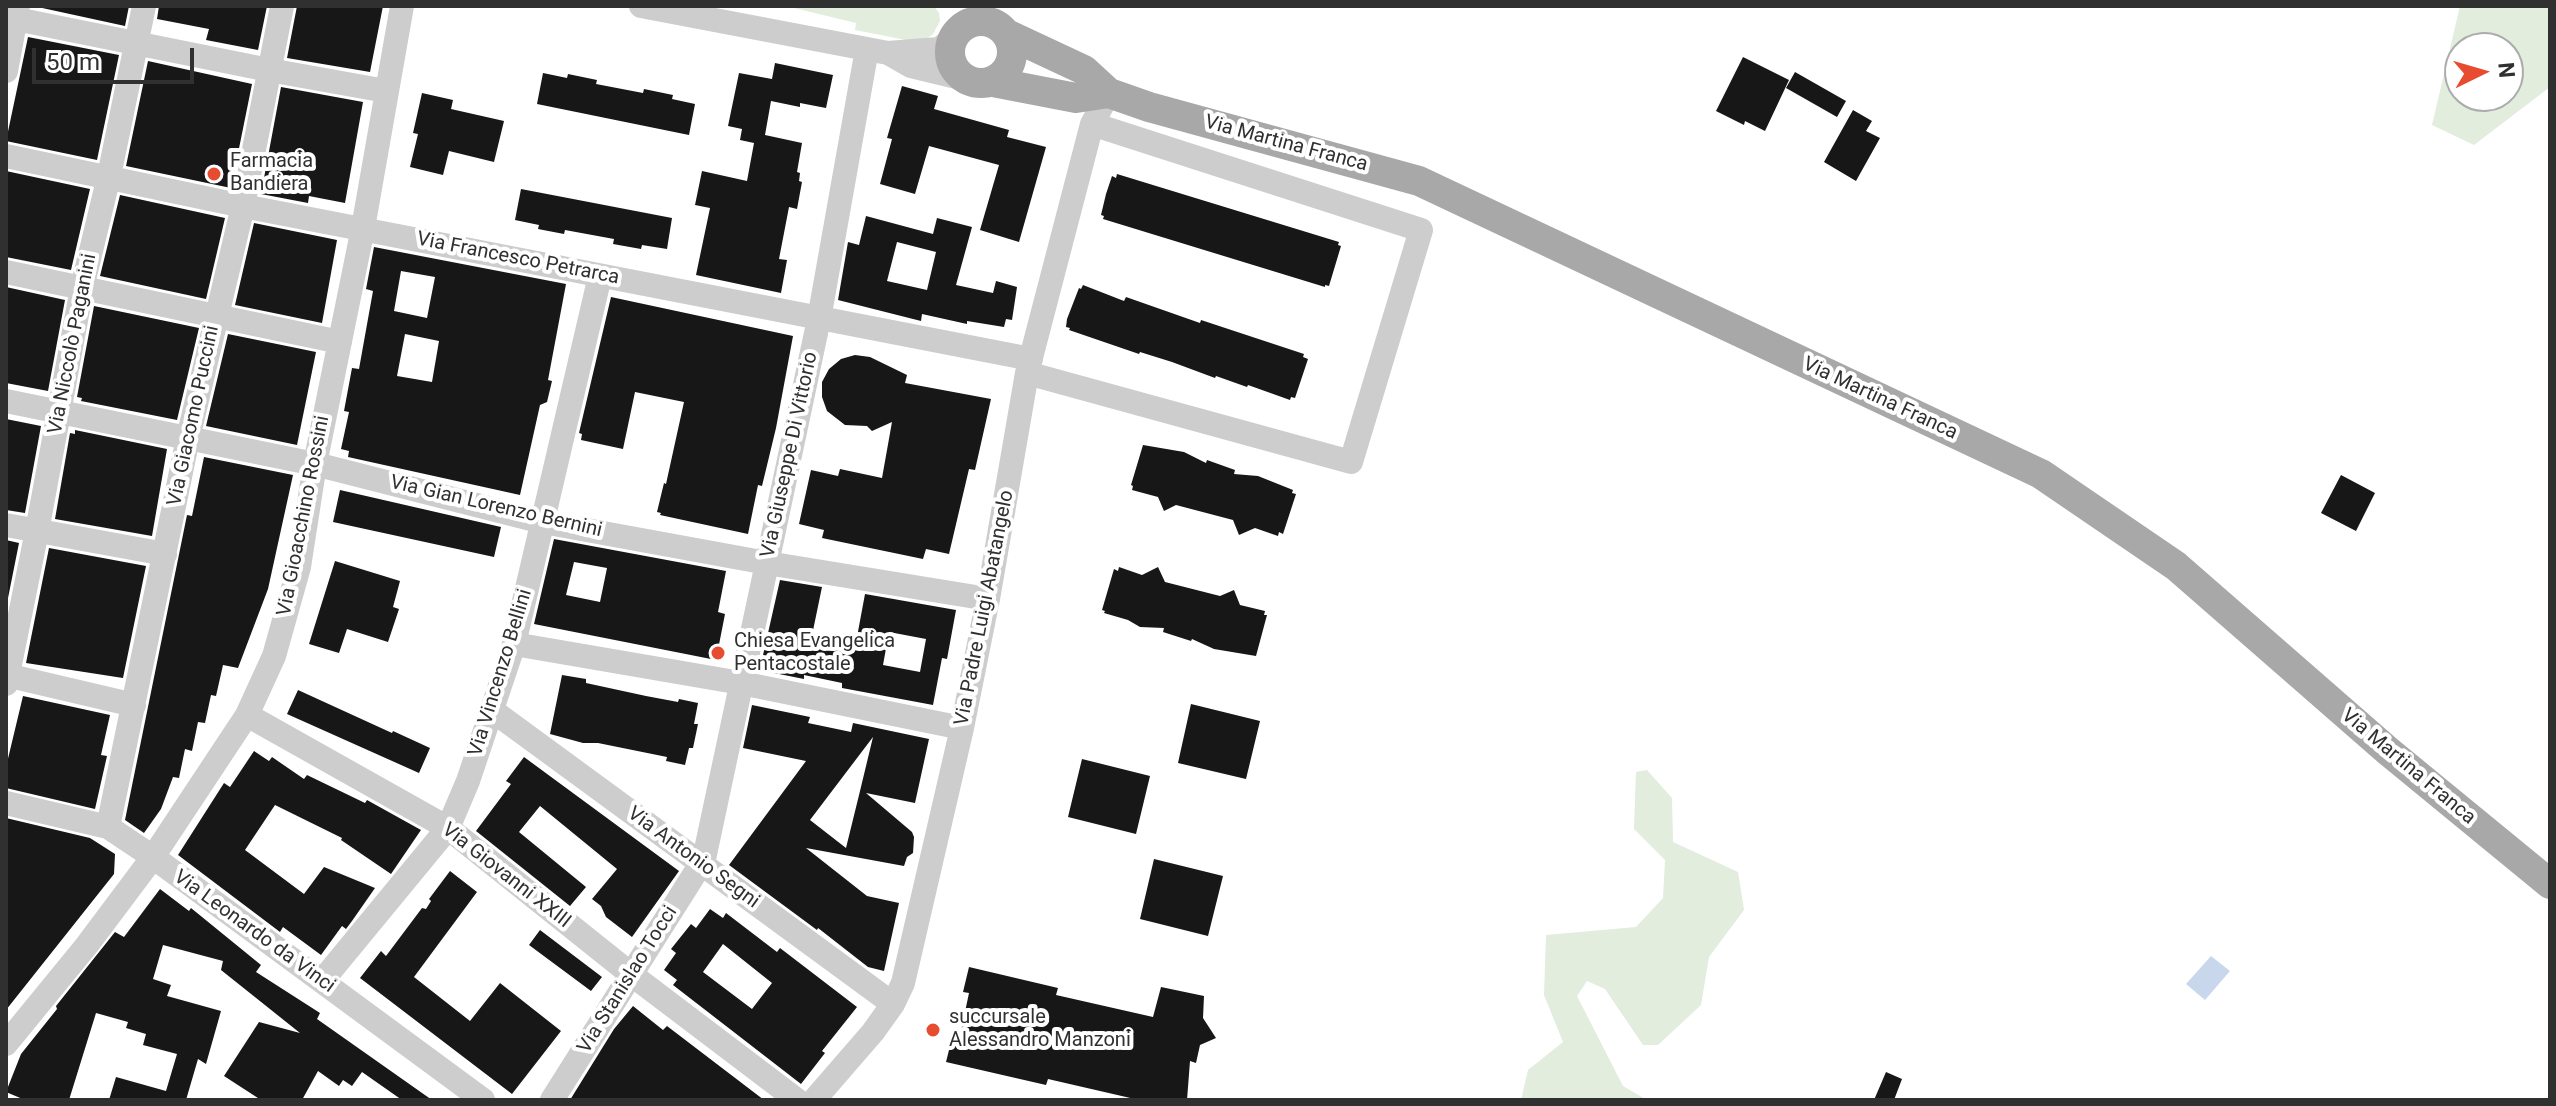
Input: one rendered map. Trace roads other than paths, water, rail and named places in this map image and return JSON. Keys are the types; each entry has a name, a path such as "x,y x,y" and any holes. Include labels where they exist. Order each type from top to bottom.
{"main road":[{"path":"973,23 1011,42 1011,61 1001,77 979,80 957,73 950,56 973,23"},
{"name":"Via Martina Franca","path":"973,23 1084,70 1109,93 1149,107 1419,181 2041,474 2176,566 2388,751 2550,884"},
{"name":"Via Martina Franca","path":"979,80 1076,98 1109,93"}],"street":[{"name":"Via Niccolò Paganini","path":"7,678 82,288 144,6"},
{"name":"Via Giacomo Puccini","path":"108,827 188,438 243,206 282,6"},
{"name":"Via Gioacchino Rossini","path":"6,1044 87,945 153,857 247,715 274,656 299,567 315,464 363,228 402,6"},
{"path":"641,6 691,11 878,51 911,66 979,80"},
{"path":"6,71 14,14 269,70 386,91"},
{"path":"878,51 939,49 973,23"},
{"name":"Via Giuseppe Di Vittorio","path":"702,861 878,51"},
{"name":"Via Padre Luigi Abatangelo","path":"814,1100 873,1032 893,1004 903,983 962,728 1029,366 1092,124 1109,93"},
{"name":"Via Francesco Petrarca","path":"6,156 243,206 819,319 1029,366 1351,462 1421,230 1092,124"},
{"path":"6,272 340,342"},
{"name":"Via Vincenzo Bellini","path":"322,981 448,828 493,711 514,644 600,276"},
{"name":"Via Gian Lorenzo Bernini","path":"6,401 315,464 543,522 988,599"},
{"path":"6,525 165,554"},
{"path":"514,644 741,683 962,728"},
{"path":"7,678 134,705"},
{"name":"Via Antonio Segni","path":"493,711 702,861 893,1004"},
{"name":"Via Giovanni XXIII","path":"247,715 448,828 632,975 797,1100"},
{"name":"Via Leonardo da Vinci","path":"6,803 108,827 483,1100"},
{"name":"Via Stanislao Tocci","path":"552,1100 702,861"}],"water":[{"path":"2211,956 2230,971 2205,1000 2186,984"}],"place":[{"name":"Farmacia Bandiera","path":"214,174"},
{"name":"Chiesa Evangelica Pentacostale","path":"718,653"},
{"name":"succursale Alessandro Manzoni","path":"933,1030"}]}
